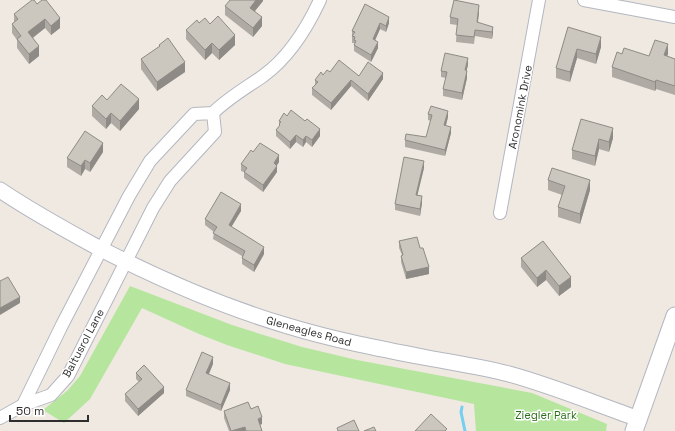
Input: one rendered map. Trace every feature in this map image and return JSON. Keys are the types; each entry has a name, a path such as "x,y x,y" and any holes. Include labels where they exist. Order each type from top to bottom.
{"main road":[{"path":"637,425 675,316"}],"street":[{"path":"23,404 129,196 150,161 194,114 213,113 239,92 264,75 281,59 302,34 320,0"},
{"name":"Aronomink Drive","path":"500,213 539,0"},
{"path":"584,0 675,17"},
{"name":"Baltusrol Lane","path":"0,418 23,404 51,395 68,376 153,208 170,181 215,132 213,113"},
{"name":"Gleneagles Road","path":"0,190 40,216 102,250 180,288 208,299 288,326 360,345 473,366 509,374 550,386 637,425"}],"green space":[{"name":"Ziegler Park","path":"130,286 232,325 302,347 357,360 532,393 607,424 606,431 476,431 474,404 285,364 227,345 142,308 90,399 64,423 43,410 67,391 80,376"}],"building":[{"path":"34,0 37,4 42,0 46,0 60,18 51,26 45,19 28,32 39,46 29,54 17,39 21,36 12,24 18,19 14,14"},
{"path":"230,0 256,0 250,8 262,17 253,28 225,6"},
{"path":"454,0 479,5 477,22 493,27 492,32 475,30 474,37 456,35 458,19 450,17"},
{"path":"365,4 389,17 386,26 380,23 373,39 378,42 371,55 354,45 356,41 354,40 355,37 352,36 355,32 352,31"},
{"path":"218,16 235,35 219,50 212,43 205,50 186,30 197,20 199,23 205,18 210,24"},
{"path":"568,27 601,37 596,54 577,49 570,72 556,68"},
{"path":"168,38 185,62 157,82 141,59 160,46 159,45"},
{"path":"655,40 668,44 664,55 675,59 675,86 656,80 655,82 612,67 617,52 622,54 624,48 649,56"},
{"path":"445,53 468,58 465,70 467,71 462,93 443,89 447,72 441,71"},
{"path":"339,60 359,76 368,62 383,73 368,94 351,80 331,103 312,88 318,82 315,80 321,72 323,75 327,70 330,72"},
{"path":"121,84 139,99 120,121 111,113 106,119 92,106 102,95 107,100"},
{"path":"431,106 448,111 444,125 451,127 445,150 405,140 406,134 426,137 432,115 428,114"},
{"path":"291,110 305,121 307,119 320,129 312,140 306,136 303,140 296,135 290,142 276,130 280,125 279,124 281,122 279,121 284,113 287,116"},
{"path":"581,119 613,128 609,142 599,139 595,156 572,150"},
{"path":"85,131 103,143 90,163 85,160 81,166 67,158"},
{"path":"260,143 279,155 274,163 277,166 263,185 244,172 247,168 241,164 251,150 253,152"},
{"path":"404,157 424,161 416,195 422,196 420,209 395,204"},
{"path":"552,168 590,180 580,214 558,207 565,186 548,180"},
{"path":"221,192 241,204 229,225 264,247 254,265 242,258 245,251 213,233 217,227 205,219"},
{"path":"417,237 420,248 423,248 429,267 406,272 401,256 403,255 399,241"},
{"path":"543,241 571,277 559,286 546,270 537,278 521,258"},
{"path":"8,277 20,297 0,308 0,281"},
{"path":"202,352 213,357 206,373 230,383 221,405 186,390"},
{"path":"144,365 164,387 138,409 125,394 142,379 136,373"},
{"path":"248,402 251,409 258,406 262,417 258,419 262,431 246,431 245,427 231,431 224,411"},
{"path":"431,414 447,429 445,431 415,431"},
{"path":"354,420 359,431 338,431 337,428"},
{"path":"374,427 376,431 364,431"}],"waterway":[{"path":"462,407 461,412 465,431"}]}
